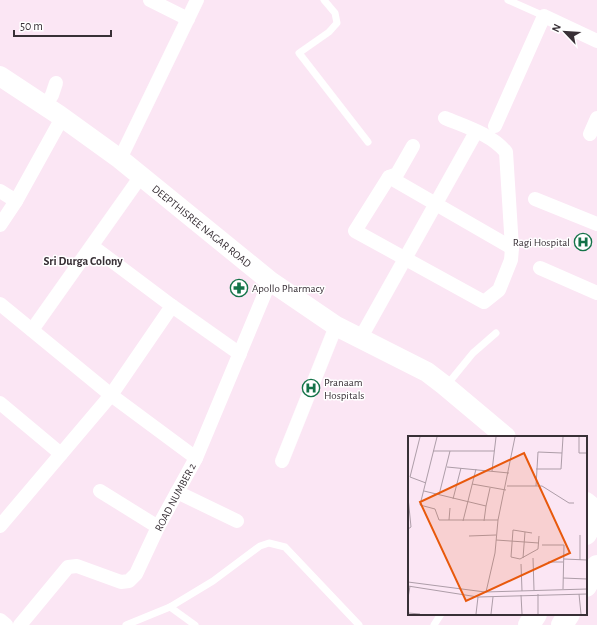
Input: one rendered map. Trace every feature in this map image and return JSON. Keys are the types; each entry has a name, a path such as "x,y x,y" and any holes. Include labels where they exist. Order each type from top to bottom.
{"highway":[{"path":"587,532 597,512"},
{"path":"587,584 597,566"},
{"path":"529,625 535,615"},
{"path":"562,625 568,615"}],"street":[{"path":"150,0 188,19"},
{"path":"120,159 197,0"},
{"path":"495,126 544,16 597,41"},
{"name":"DEEPTHISREE NAGAR ROAD","path":"0,76 120,159 270,281 336,326 427,372 445,385 505,436"},
{"path":"45,106 52,95 56,83"},
{"path":"0,225 16,201 62,118"},
{"path":"413,146 397,174 389,177 355,231 405,260 484,302 499,290 511,260 512,248 506,152 499,143 444,118"},
{"path":"590,134 597,118"},
{"path":"360,339 476,132"},
{"path":"32,330 141,176"},
{"path":"389,177 512,248"},
{"path":"0,191 16,201"},
{"path":"535,199 597,224"},
{"path":"92,246 172,306 240,354"},
{"path":"540,268 597,293"},
{"name":"ROAD NUMBER 2","path":"20,625 68,568 77,566 121,582 129,581 136,574 158,527 196,458 270,281"},
{"path":"0,304 111,395 196,458"},
{"path":"0,526 5,509 61,454 111,395 172,306"},
{"path":"282,461 336,326"},
{"path":"0,403 61,454"},
{"path":"100,491 158,527"},
{"path":"177,492 237,521"},
{"path":"587,503 597,512"},
{"path":"0,620 6,625"}],"lane":[{"path":"324,0 335,14 337,23 329,32 299,53 368,142"},
{"path":"508,0 544,16"},
{"path":"445,385 473,353 496,333"},
{"path":"126,625 170,607 213,581 260,546 269,543 285,547 352,622 359,625"},
{"path":"170,607 194,625"},
{"path":"434,625 440,615"}],"place":[{"name":"Ragi Hospital","path":"583,242"},
{"name":"Apollo Pharmacy","path":"239,288"},
{"name":"Pranaam Hospitals","path":"311,388"}],"district":[{"name":"Sri Durga Colony","path":"83,261"}]}
